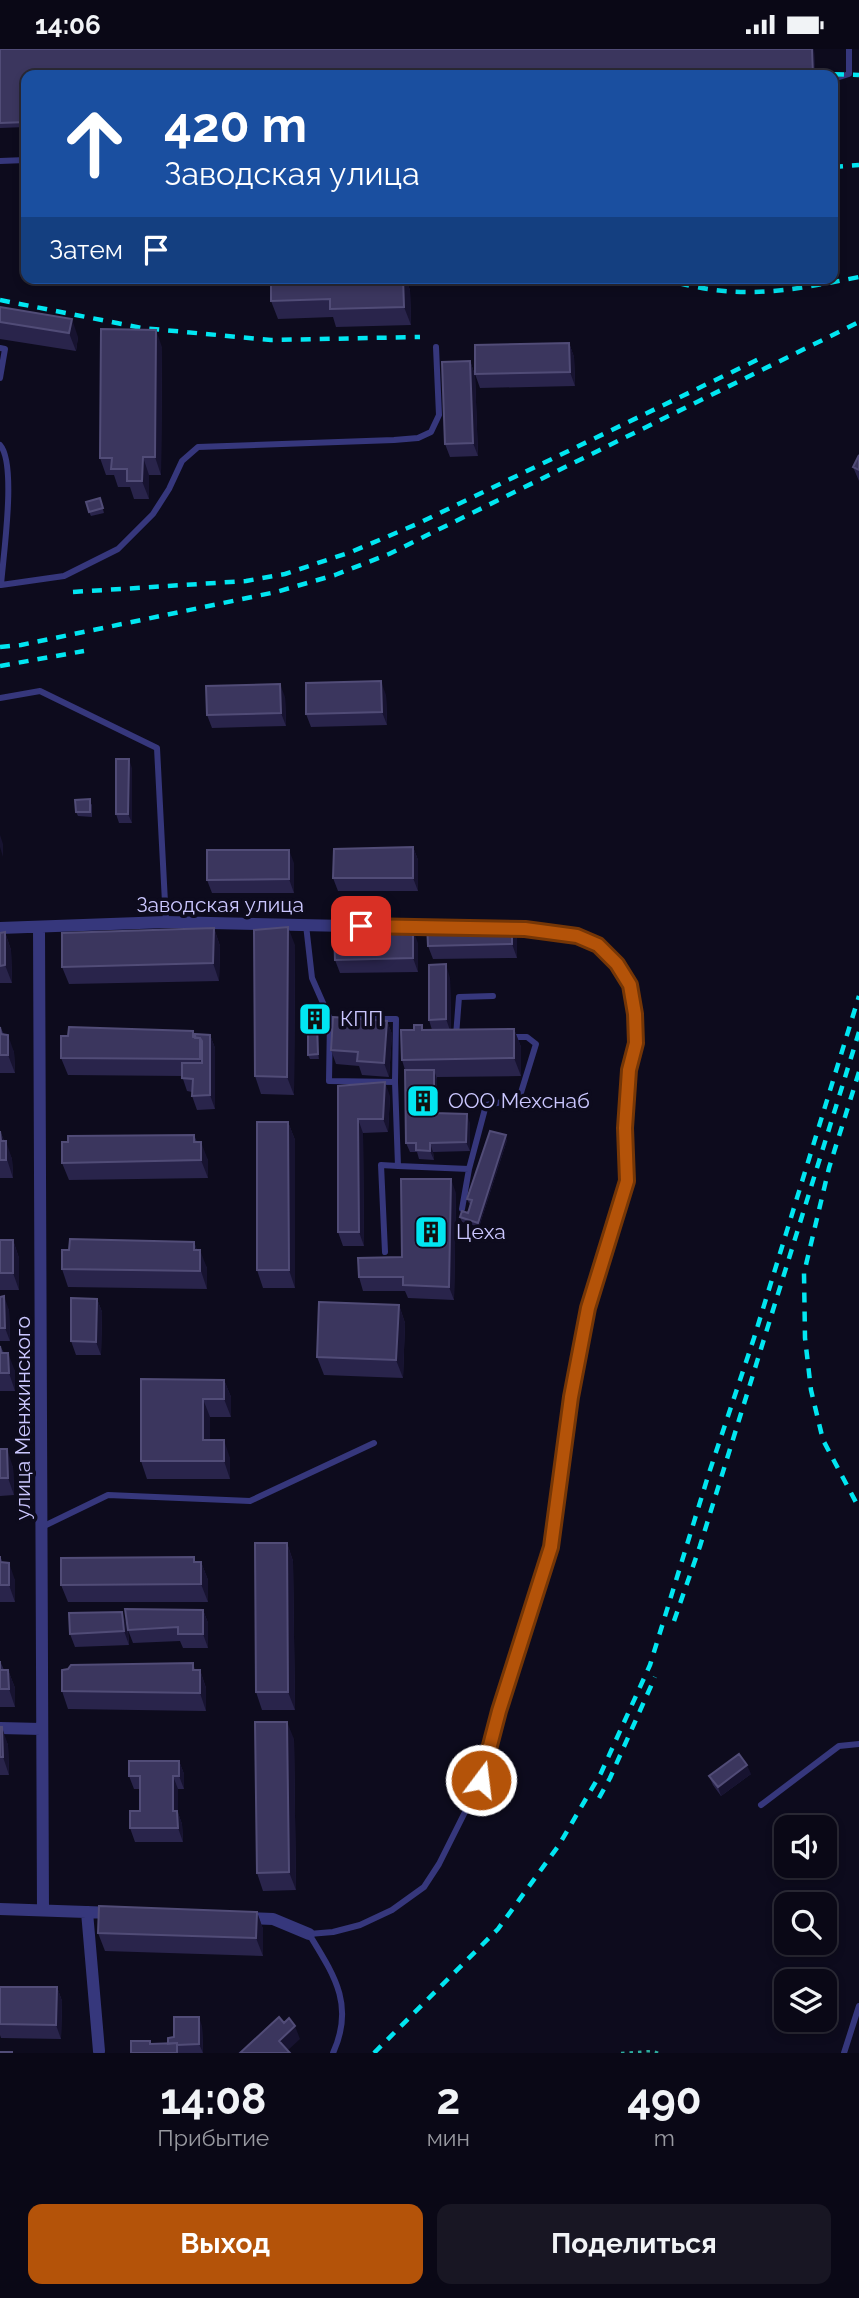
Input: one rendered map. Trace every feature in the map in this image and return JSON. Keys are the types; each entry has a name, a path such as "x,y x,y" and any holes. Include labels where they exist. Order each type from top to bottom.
{"street":[{"name":"Заводская улица","path":"0,928 166,922 457,928"},
{"name":"улица Менжинского","path":"39,927 43,1910"},
{"path":"484,929 525,929"},
{"path":"0,1728 41,1729"},
{"path":"0,1909 127,1913"},
{"path":"87,1912 99,2051"},
{"path":"233,1918 273,1919 309,1934"}],"lane":[{"path":"838,77 849,74 849,49"},
{"path":"0,160 21,160"},
{"path":"0,445 5,450 9,479 1,585 64,576 118,549 153,514 182,461 198,447 394,440 418,437 431,432 439,415 436,347"},
{"path":"0,348 5,349 0,378"},
{"path":"0,698 40,691 157,748 166,922"},
{"path":"306,925 312,978 330,1019 329,1081 395,1082"},
{"path":"333,2053 340,2037 344,2011 335,1977 309,1934 333,1932 360,1925 392,1910 424,1887 439,1864 481,1780 499,1711 551,1547 571,1397 588,1308 627,1181 625,1128 629,1070 636,1043 630,985 617,964 598,945 577,936 525,929"},
{"path":"456,1036 459,997 493,996"},
{"path":"330,1019 396,1019 398,1166"},
{"path":"396,1036 408,1036"},
{"path":"444,1036 468,1036"},
{"path":"461,1209 468,1169 486,1105 519,1098 536,1044 527,1037 503,1037"},
{"path":"385,1252 381,1165 468,1169"},
{"path":"43,1527 108,1495 250,1501 374,1443"},
{"path":"761,1805 839,1746 859,1744"},
{"path":"844,2053 859,2006"}],"path":[{"path":"621,2053 659,2053"}],"building":[{"path":"0,49 812,49 813,70 21,70 21,122 0,123"},
{"path":"271,284 403,284 404,307 330,309 330,299 271,301"},
{"path":"0,307 72,319 69,333 0,322"},
{"path":"101,329 156,330 155,457 143,457 142,481 127,481 127,469 111,469 112,458 100,458"},
{"path":"569,343 570,372 475,374 475,345"},
{"path":"470,361 473,443 445,444 442,362"},
{"path":"859,455 859,470 853,467"},
{"path":"100,498 103,508 89,512 86,502"},
{"path":"381,681 382,712 306,714 306,683"},
{"path":"280,684 281,713 207,715 206,686"},
{"path":"116,759 129,759 128,814 116,814"},
{"path":"90,799 90,812 76,812 75,800"},
{"path":"413,847 413,878 333,878 334,849"},
{"path":"207,850 289,850 289,879 207,880"},
{"path":"427,923 512,926 512,944 428,946"},
{"path":"288,927 287,1077 255,1076 254,930"},
{"path":"214,928 213,963 62,967 62,933"},
{"path":"413,930 413,958 335,960 334,931"},
{"path":"5,932 5,965 0,966 0,933"},
{"path":"446,964 446,1019 429,1020 429,965"},
{"path":"317,1007 318,1026 310,1026 309,1008"},
{"path":"333,1017 387,1021 384,1063 357,1061 358,1052 331,1050"},
{"path":"414,1025 422,1025 422,1030 514,1029 514,1058 402,1060 401,1030 414,1030"},
{"path":"0,1027 1,1034 8,1035 8,1055 0,1055"},
{"path":"69,1027 193,1031 193,1037 200,1038 200,1059 61,1058 61,1036 68,1036"},
{"path":"308,1027 317,1027 318,1054 308,1055"},
{"path":"195,1034 210,1035 210,1095 192,1096 193,1079 182,1078 182,1063 202,1063 202,1041 195,1038"},
{"name":"ООО Мехснаб","path":"405,1070 434,1070 434,1113 467,1114 466,1142 430,1143 430,1151 416,1150 416,1143 406,1143"},
{"path":"385,1082 383,1119 358,1119 359,1232 338,1232 338,1086"},
{"path":"257,1122 288,1122 289,1270 257,1270"},
{"path":"0,1131 1,1141 6,1141 6,1160 0,1160"},
{"path":"490,1131 506,1135 478,1223 460,1217 462,1211 468,1213 472,1200 467,1199"},
{"path":"194,1135 194,1142 201,1142 201,1160 62,1163 62,1142 68,1142 68,1136"},
{"name":"Цеха","path":"401,1179 451,1179 449,1287 403,1285 403,1277 359,1277 358,1258 402,1257"},
{"path":"70,1239 194,1242 194,1250 200,1250 200,1271 62,1269 62,1250 69,1250"},
{"path":"0,1240 13,1240 13,1273 0,1273"},
{"path":"4,1296 5,1328 0,1328 0,1297"},
{"path":"71,1298 97,1299 96,1342 71,1341"},
{"path":"319,1302 399,1305 396,1360 317,1357"},
{"path":"0,1346 1,1353 8,1353 9,1373 0,1373"},
{"path":"141,1379 224,1380 224,1399 203,1399 203,1440 224,1440 224,1461 141,1461"},
{"path":"0,1449 7,1449 8,1478 0,1478"},
{"path":"255,1543 287,1543 288,1692 256,1692"},
{"path":"194,1557 194,1562 201,1562 201,1584 61,1585 61,1558"},
{"path":"0,1562 9,1563 9,1585 0,1585"},
{"path":"125,1609 203,1610 203,1634 178,1634 178,1627 128,1630"},
{"path":"122,1612 124,1631 70,1634 69,1613"},
{"path":"193,1663 193,1670 200,1670 200,1693 62,1691 62,1670 71,1665"},
{"path":"0,1670 8,1670 9,1689 0,1689"},
{"path":"255,1722 287,1722 289,1872 257,1873"},
{"path":"2,1727 3,1757 0,1757"},
{"path":"739,1754 747,1765 718,1787 709,1776"},
{"path":"129,1761 179,1761 179,1776 173,1776 173,1811 177,1811 178,1828 130,1828 130,1811 140,1811 140,1776 129,1776"},
{"path":"99,1906 257,1912 256,1938 98,1933"},
{"path":"0,1987 57,1987 56,2025 0,2024"},
{"path":"174,2017 199,2017 199,2044 168,2044 168,2038 174,2037"},
{"path":"279,2017 284,2023 289,2018 295,2026 279,2041 290,2053 240,2053"},
{"path":"131,2041 150,2041 150,2044 177,2043 177,2053 131,2053"}],"railway":[{"path":"838,74 859,75"},
{"path":"838,167 859,165"},
{"path":"838,281 859,277"},
{"path":"684,284 737,292 783,290 823,284"},
{"path":"0,300 142,328 271,340 420,337"},
{"path":"0,647 21,645 276,592 335,575 389,554 859,322"},
{"path":"73,592 246,581 285,574 351,552 417,524 761,358"},
{"path":"0,666 84,651"},
{"path":"374,2053 498,1929 559,1845 601,1773 650,1665 859,996"},
{"path":"674,1621 700,1546 859,1032"},
{"path":"859,1072 829,1168 804,1273 805,1338 811,1390 823,1440 859,1508"},
{"path":"599,1798 655,1677"}],"place":[{"name":"КПП","path":"315,1019"},
{"name":"ООО Мехснаб","path":"423,1101"},
{"name":"Цеха","path":"431,1232"}],"route":[{"path":"361,926 525,929 577,936 598,945 617,964 630,985 635,1014 636,1043 629,1070 625,1128 627,1181 588,1308 571,1397 551,1547 499,1711 481,1780"}]}
